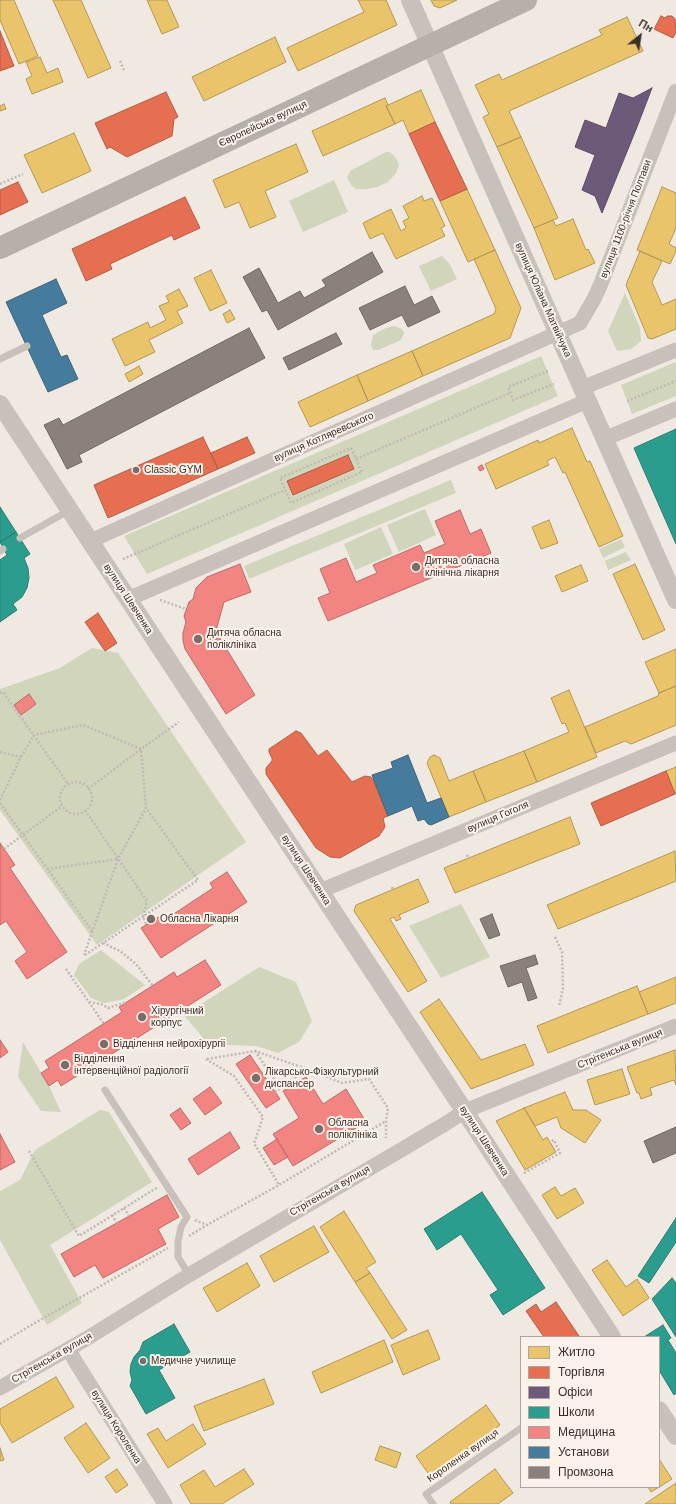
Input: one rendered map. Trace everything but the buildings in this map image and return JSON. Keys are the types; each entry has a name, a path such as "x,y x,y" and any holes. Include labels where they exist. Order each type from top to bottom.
{"main road":[{"name":"Європейська вулиця","path":"0,248 526,0"}],"street":[{"name":"вулиця Юліана Матвійчука","path":"410,0 676,600"},
{"name":"вулиця 1100-річчя Полтави","path":"558,332 580,322 594,299 676,91"},
{"name":"вулиця Котляревського","path":"90,541 558,332"},
{"path":"128,599 584,394 676,350"},
{"name":"вулиця Шевченка","path":"0,404 611,1336"},
{"path":"604,439 676,409"},
{"name":"вулиця Гоголя","path":"320,891 676,743"},
{"name":"Стрітенська вулиця","path":"0,1388 69,1349 189,1274 465,1111 676,1026"},
{"name":"вулиця Короленка","path":"69,1349 165,1504"},
{"path":"660,1411 675,1431"}],"lane":[{"path":"0,359 27,346"},
{"path":"20,538 70,510"},
{"path":"104,1090 187,1217 181,1227 178,1242 178,1257 189,1274"},
{"name":"Короленка вулиця","path":"433,1504 426,1494 520,1429"}],"path":[{"path":"120,61 124,70"},
{"path":"0,184 24,174"},
{"path":"548,371 508,388 513,400 554,384"},
{"path":"627,401 676,381"},
{"path":"356,459 510,393"},
{"path":"351,448 356,459 362,472 291,503 280,478 351,448"},
{"path":"123,559 285,490"},
{"path":"153,598 186,609"},
{"path":"0,693 3,692 68,784"},
{"path":"88,789 141,748 179,722"},
{"path":"0,800 21,757 34,735 83,725 141,748"},
{"path":"141,748 146,808 198,880 84,955 118,859 146,808"},
{"path":"0,752 21,757"},
{"path":"78,782 84,784 88,789 91,797 89,806 85,810 76,814 66,810 62,806 60,795 62,789 68,784 78,782"},
{"path":"0,803 92,932"},
{"path":"4,849 62,806"},
{"path":"85,810 147,901 143,917 146,924"},
{"path":"47,869 118,859"},
{"path":"555,936 562,952 563,988 559,1008"},
{"path":"103,942 120,951 136,964 153,986"},
{"path":"66,969 104,1024"},
{"path":"89,1002 101,1004 108,1008 127,1002"},
{"path":"255,1050 280,1088"},
{"path":"279,1185 254,1143 263,1117 234,1076 206,1059 255,1050 342,1083 369,1079 388,1108 386,1138"},
{"path":"275,1092 308,1069"},
{"path":"0,1344 32,1324 279,1185 386,1121"},
{"path":"524,1173 560,1153 554,1140 550,1142"},
{"path":"29,1152 79,1236 165,1183"},
{"path":"124,1208 129,1216"},
{"path":"112,1216 117,1223"},
{"path":"187,1217 208,1225"}],"green space":[{"path":"386,152 390,152 396,158 399,165 396,173 388,182 368,189 356,189 352,186 347,178 350,171"},
{"path":"334,180 348,212 303,232 289,201"},
{"path":"442,256 449,263 457,279 431,291 419,266"},
{"path":"625,293 640,328 641,341 631,349 617,351 608,331"},
{"path":"394,326 402,329 404,333 401,340 378,350 373,350 371,345 373,335 386,328"},
{"path":"541,356 558,396 147,574 124,536"},
{"path":"676,362 676,396 632,414 621,385"},
{"path":"451,480 456,493 249,579 244,566"},
{"path":"425,509 436,535 399,552 387,525"},
{"path":"381,527 393,554 355,570 344,544"},
{"path":"621,539 625,547 603,558 599,549"},
{"path":"626,552 631,560 608,570 605,561"},
{"path":"92,648 118,653 246,842 97,945 0,810 0,689 60,668"},
{"path":"461,904 490,957 441,978 409,926"},
{"path":"101,950 145,985 124,999 104,1003 91,998 74,975 79,964"},
{"path":"259,967 296,982 312,1021 299,1042 278,1053 256,1046 208,1044 184,1015"},
{"path":"23,1042 49,1086 61,1112 41,1111 18,1077"},
{"path":"100,1110 109,1112 152,1182 50,1245 82,1303 47,1325 0,1240 0,1191 20,1180 35,1150"}],"place":[{"name":"Classic GYM","path":"136,470"},
{"name":"Дитяча обласна клінічна лікарня","path":"416,567"},
{"name":"Дитяча обласна поліклініка","path":"198,639"},
{"name":"Обласна Лікарня","path":"151,919"},
{"name":"Хірургічний корпус","path":"142,1017"},
{"name":"Відділення нейрохірургіі","path":"104,1044"},
{"name":"Відділення інтервенційної радіології","path":"65,1065"},
{"name":"Лікарсько-Фізкультурний диспансер","path":"256,1078"},
{"name":"Обласна поліклініка","path":"319,1129"},
{"name":"Медичне училище","path":"143,1361"}]}
